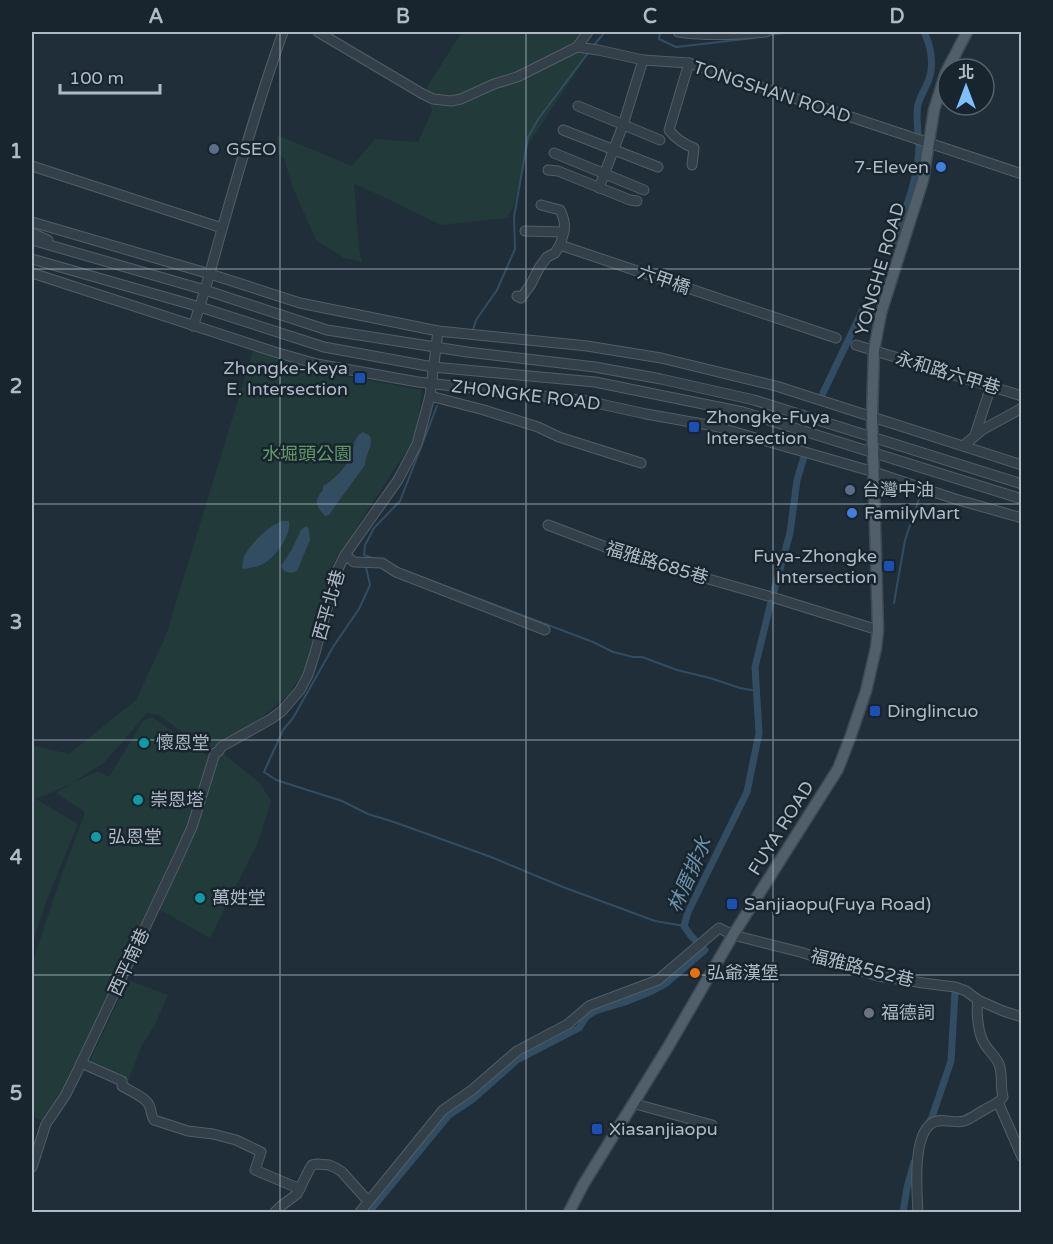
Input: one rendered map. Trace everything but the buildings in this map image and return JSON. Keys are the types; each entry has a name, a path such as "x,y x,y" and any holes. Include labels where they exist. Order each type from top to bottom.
{"main road":[{"name":"YONGHE ROAD","path":"872,417 874,350 881,313 923,180 934,110 946,72 967,32"},
{"name":"FUYA ROAD","path":"569,1212 733,935 838,769 850,738 866,691 878,630 872,417"}],"street":[{"path":"193,326 270,68 283,32"},
{"path":"318,32 420,93 433,99 451,101 517,77 577,47 588,32"},
{"path":"678,32 709,35 766,32"},
{"name":"TONGSHAN ROAD","path":"577,47 643,60 689,63 929,144"},
{"path":"599,188 623,125 643,60"},
{"path":"689,63 669,130 685,145 694,148 692,165"},
{"path":"578,106 660,140"},
{"path":"563,130 658,167"},
{"path":"929,144 1022,174"},
{"path":"554,153 644,190"},
{"path":"32,166 222,228"},
{"path":"548,170 558,171 637,201"},
{"path":"517,296 521,298 547,256 555,252 564,232 565,221 560,210 541,206"},
{"path":"32,222 300,303 438,331 586,346 661,358 776,386 1022,465"},
{"path":"525,231 564,232"},
{"path":"32,233 77,254"},
{"name":"ZHONGKE ROAD","path":"32,240 205,290 327,330 436,348 595,367 754,400 1022,484"},
{"name":"六甲橋","path":"560,245 836,338"},
{"name":"ZHONGKE ROAD","path":"32,259 200,307 324,347 433,367 594,382 743,412 1022,500"},
{"path":"32,264 92,277"},
{"name":"ZHONGKE ROAD","path":"32,273 317,364 418,382 586,401 714,426 1022,518"},
{"name":"西平北巷","path":"214,753 282,711 300,690 308,675 337,571 345,555 398,480 417,444 430,396 438,331"},
{"path":"856,345 874,350"},
{"name":"永和路六甲巷","path":"874,350 1022,396"},
{"path":"975,436 991,386"},
{"path":"430,396 538,427 559,437 641,463"},
{"path":"963,446 982,430 1022,408"},
{"name":"福雅路685巷","path":"548,525 657,564 878,630"},
{"path":"345,555 354,562 382,563 396,572 545,630"},
{"name":"西平南巷","path":"32,1167 46,1130 46,1124 65,1096 192,827 214,753"},
{"name":"福雅路552巷","path":"368,1201 443,1110 472,1090 517,1051 568,1024 589,1006 657,980 719,928 733,935 800,952 878,976 955,987 966,991 978,1000 1022,1017"},
{"path":"918,1212 916,1164 922,1138 928,1127 933,1122 965,1120 998,1102 1003,1096 1001,1071 995,1055 986,1046 981,1036 977,1012 978,1000"},
{"path":"81,1063 122,1081 122,1086 147,1101 154,1120 188,1131 236,1140 261,1152 255,1170 300,1189"},
{"path":"998,1102 1022,1157"},
{"path":"632,1103 712,1125"},
{"path":"275,1212 297,1194 312,1165 329,1165 342,1172 368,1201 360,1212"}],"green space":[{"path":"462,32 580,32 586,57 528,145 514,205 507,218 441,225 354,183 362,262 344,258 316,240 292,186 284,158 278,155 277,135 352,166 375,139 418,142 432,111 427,87"},
{"name":"水堀頭公園","path":"253,351 315,371 422,390 413,441 332,565 309,657 302,675 288,695 261,718 209,752 159,715 147,713 104,763 72,783 98,771 109,777 143,721 152,717 208,756 224,754 260,783 271,801 258,842 210,938 153,906 60,1099 43,1121 32,1116 32,964 85,812 56,793 71,784 36,799 78,824 46,902 32,944 32,745 69,754 136,700 166,635"},
{"path":"128,980 168,995 154,1026 142,1045 128,1081 88,1065"}],"water":[{"path":"363,432 370,436 371,440 365,465 329,515 325,516 317,503 323,486 335,478 345,466 352,454 355,440"},
{"path":"283,521 289,521 288,533 277,551 263,564 244,569 242,567 244,556 253,544 267,530"},
{"path":"306,526 309,529 310,540 297,571 291,573 284,571 281,566 301,530"}],"waterway":[{"path":"593,46 605,32"},
{"name":"林厝排水","path":"660,32 659,39 676,47 754,38"},
{"name":"林厝排水","path":"769,35 792,32"},
{"name":"林厝排水","path":"894,241 910,195 918,159 917,110 929,79 932,62 925,34"},
{"path":"473,330 476,320 497,290 515,249 514,217 528,137 539,118 588,53"},
{"name":"林厝排水","path":"823,393 864,307"},
{"path":"364,555 365,545 374,528 400,501 437,406"},
{"name":"林厝排水","path":"369,1212 449,1115 473,1099 517,1060 579,1028 586,1017 595,1011 625,1002 665,984 705,950 684,926 688,912 747,792 759,733 755,667 790,533 797,480 804,457"},
{"path":"894,603 905,540 921,493"},
{"path":"364,555 375,559"},
{"path":"366,567 370,585 359,609 333,647 293,718 283,730 264,772 276,780 342,801 368,814 491,857 655,921 684,926"},
{"path":"403,570 593,642 613,652 642,657 677,670 757,691"},
{"path":"927,1126 951,1061 955,992"},
{"path":"903,1212 914,1162"}],"place":[{"name":"GSEO","path":"214,149"},
{"name":"7-Eleven","path":"941,167"},
{"name":"Zhongke-Keya E. Intersection","path":"360,378"},
{"name":"Zhongke-Fuya Intersection","path":"694,427"},
{"name":"台灣中油","path":"850,490"},
{"name":"FamilyMart","path":"852,513"},
{"name":"Fuya-Zhongke Intersection","path":"889,566"},
{"name":"Dinglincuo","path":"875,711"},
{"name":"懷恩堂","path":"144,743"},
{"name":"崇恩塔","path":"138,800"},
{"name":"弘恩堂","path":"96,837"},
{"name":"萬姓堂","path":"200,898"},
{"name":"Sanjiaopu(Fuya Road)","path":"732,904"},
{"name":"弘爺漢堡","path":"695,973"},
{"name":"福德詞","path":"869,1013"},
{"name":"Xiasanjiaopu","path":"597,1129"}]}
